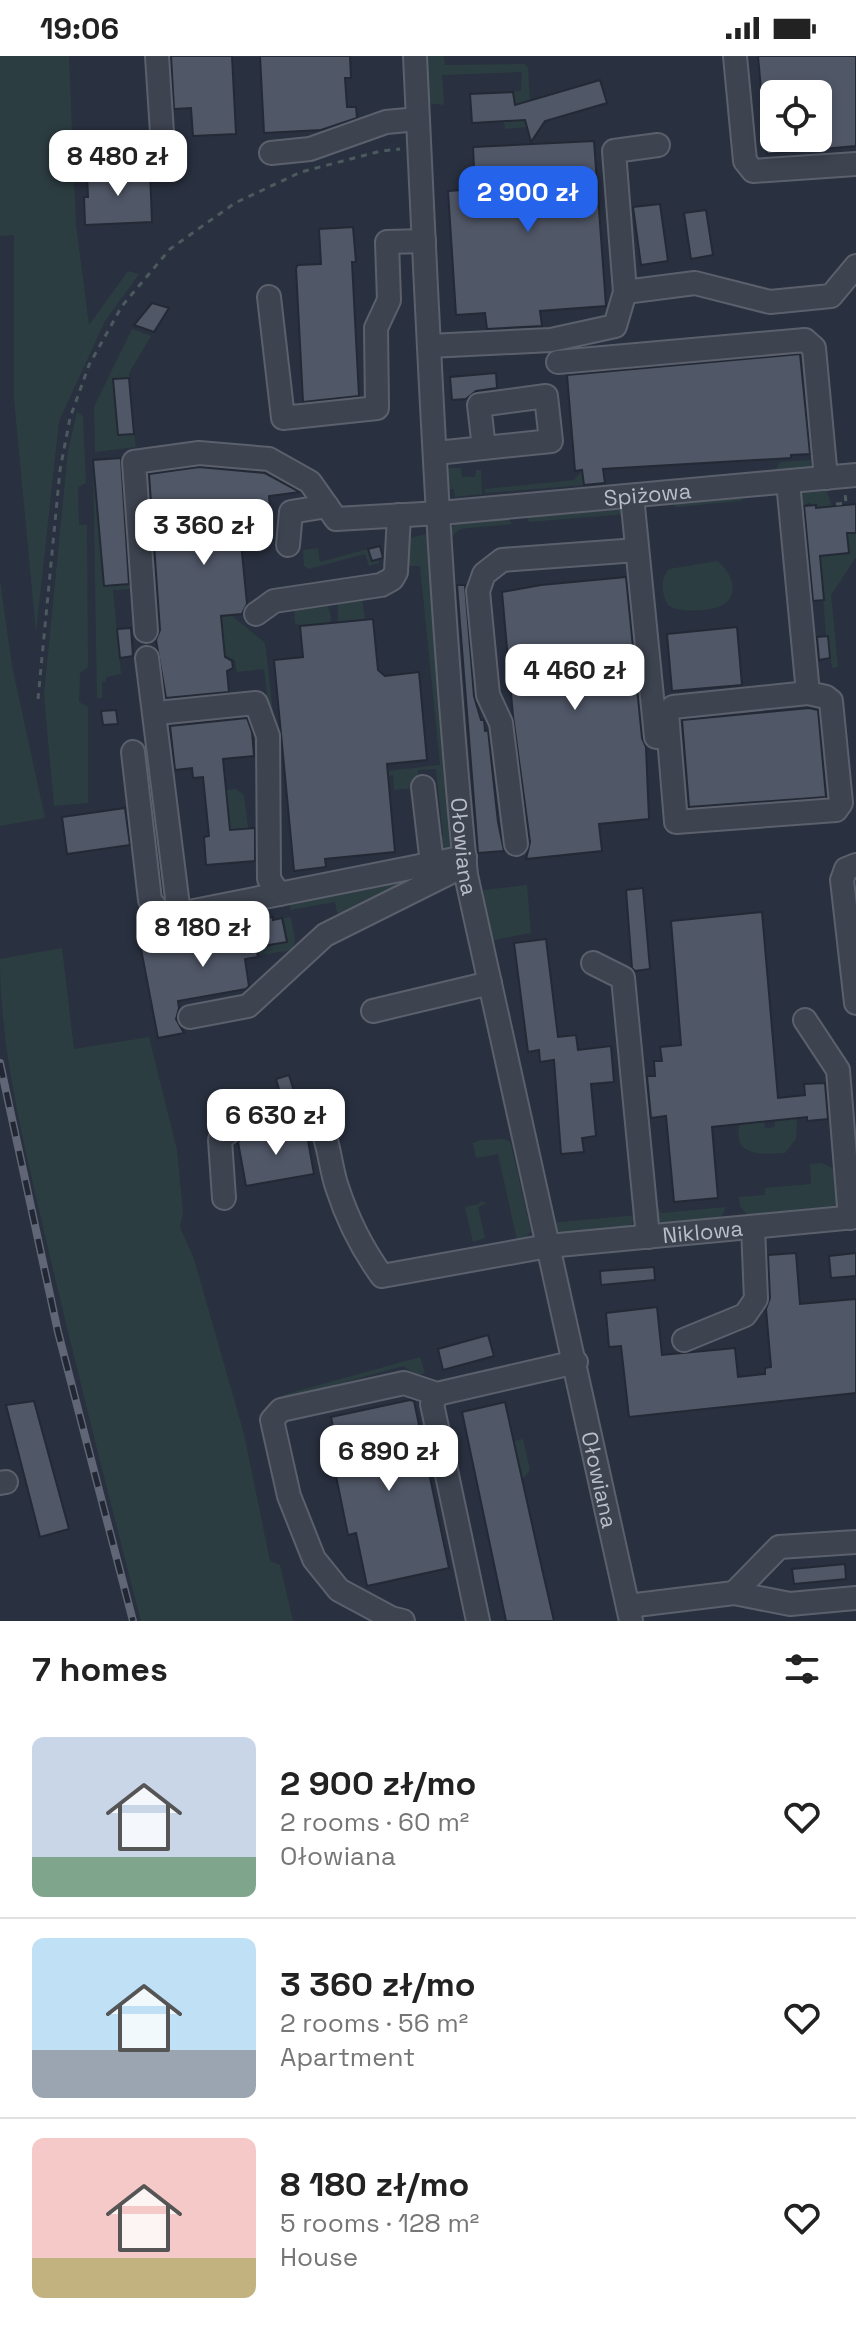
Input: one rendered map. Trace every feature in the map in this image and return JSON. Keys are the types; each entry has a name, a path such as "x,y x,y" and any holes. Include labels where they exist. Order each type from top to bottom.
{"street":[{"path":"157,56 163,148"},
{"name":"Ołowiana","path":"415,56 429,346 454,748 465,861 629,1614"},
{"path":"735,56 745,161 753,171 856,164"},
{"path":"271,153 310,149 386,122 418,119"},
{"path":"429,346 551,340 615,326 625,292 614,151 658,145"},
{"path":"269,297 283,418 377,408 376,328 389,300 387,242 424,241"},
{"path":"625,292 695,283 770,302 831,296 856,266"},
{"path":"558,362 805,340 814,348 826,478"},
{"path":"436,453 484,448"},
{"path":"146,631 134,462 199,453 269,459 310,482 327,506 291,512 288,545"},
{"name":"Spiżowa","path":"327,506 336,519 440,513 826,478 851,484"},
{"path":"788,482 808,693"},
{"path":"632,496 664,818"},
{"path":"256,614 274,601 381,585 392,579 396,572 399,515"},
{"path":"516,844 501,723 488,695 478,591 484,574 502,560 637,550"},
{"path":"147,658 179,914"},
{"path":"808,693 831,701 841,803 836,810 676,822 667,713 673,707 808,693"},
{"path":"167,712 256,703 268,736 269,879 279,894"},
{"path":"133,752 150,900 158,911 179,914 432,864 465,861"},
{"path":"423,787 432,864"},
{"path":"190,1017 248,1006 325,935 465,861"},
{"path":"856,865 846,869 842,880 856,1003"},
{"path":"593,963 623,978 648,1237"},
{"path":"373,1011 490,983"},
{"path":"805,1020 838,1070 853,1218"},
{"name":"Niklowa","path":"224,1198 220,1140 231,1128 272,1108 299,1107 315,1116 324,1135 336,1187 368,1256 382,1276 548,1246 853,1218"},
{"path":"684,1340 745,1315 756,1299 753,1227"},
{"path":"403,1621 391,1618 339,1590 314,1559 289,1496 272,1420 281,1410 404,1383 437,1394 576,1362"},
{"path":"437,1394 432,1404 478,1621"},
{"path":"734,1593 779,1547 856,1542"},
{"path":"629,1614 734,1593 790,1604 856,1598"}],"path":[{"path":"38,699 60,470 70,418 89,365 122,306 170,249 235,203 301,172 381,151 420,147"},
{"path":"836,504 846,503 851,484"}],"shaded area":[{"path":"0,56 69,56 76,225 89,325 128,271 139,274 105,321 59,421 36,633 14,398 14,235 0,236"},
{"path":"423,56 444,56 445,65 524,64 528,68 530,100 520,104 527,127 505,129 504,122 514,121 515,96 470,94 521,91 522,72 442,75 444,105 427,103"},
{"path":"132,329 151,336 129,378 113,380 118,435 134,434 136,447 95,452 94,407"},
{"path":"77,412 83,416 86,483 78,487 79,525 87,525 88,667 80,673 79,702 88,707 88,803 54,806 44,695 68,451"},
{"path":"93,460 104,586 134,584 135,589 113,590 121,674 106,677 106,681 102,682 102,698 97,698"},
{"path":"810,460 811,467 775,471 780,462"},
{"path":"446,468 461,468 462,477 475,477 476,470 481,470 482,494 455,497 454,489 448,489"},
{"path":"582,471 584,485 485,493 485,489 574,480"},
{"path":"825,487 849,553 847,533 856,533 856,557 831,595 838,667 832,668 826,636 816,505 810,502 804,506 797,499 802,489"},
{"path":"746,495 741,501 677,507 670,502"},
{"path":"617,502 626,514 529,522 527,518 528,514"},
{"path":"508,518 512,524 460,529 449,539 449,530 457,522"},
{"path":"430,533 444,765 454,837 453,849 445,855 434,845 443,835 436,769 418,770 419,785 414,788 394,790 393,774 388,778 388,771 440,765 420,566 406,566 403,540"},
{"path":"318,548 320,562 368,549 371,561 379,559 379,563 369,566 365,554 309,569 304,566 303,550"},
{"path":"717,561 726,570 733,588 724,604 696,610 668,605 662,586 669,569"},
{"path":"0,580 12,666 45,818 0,826"},
{"path":"362,600 365,619 338,622 338,602"},
{"path":"327,603 330,623 300,626 295,623 294,606"},
{"path":"231,615 265,643 273,712 269,712 264,669 237,672 235,660 225,655 221,616"},
{"path":"236,789 244,795 248,828 230,834 226,790"},
{"path":"434,870 427,878 341,914 337,913 335,902 290,910 291,897"},
{"path":"527,885 531,933 488,941 479,896 484,890"},
{"path":"291,917 295,940 293,948 260,955 259,949 288,942 284,918"},
{"path":"62,948 74,1049 149,1037 177,1150 183,1212 180,1227 194,1259 244,1434 270,1561 280,1565 293,1621 141,1621 43,1227 14,1094 4,1027 0,959"},
{"path":"797,1118 796,1139 785,1153 758,1153 744,1148 740,1142 740,1123 764,1121 765,1128 775,1127 775,1120"},
{"path":"504,1139 510,1142 531,1231 521,1245 517,1240 498,1154 476,1158 473,1143"},
{"path":"822,1163 836,1170 840,1200 833,1209 750,1219 740,1206 739,1197 765,1195 765,1188 811,1184 810,1164"},
{"path":"480,1201 487,1203 478,1207 485,1238 473,1242 465,1207 479,1204"},
{"path":"656,1201 661,1213 726,1207 719,1221 660,1225 654,1221 649,1202"},
{"path":"638,1215 630,1226 621,1230 568,1235 550,1223"},
{"path":"420,1357 425,1373 417,1375 403,1366 335,1385 337,1392 286,1404 283,1395"},
{"path":"523,1439 530,1470 522,1480 514,1441"}],"building":[{"path":"171,56 232,56 236,134 193,136 191,108 174,109"},
{"path":"260,56 350,56 351,78 345,78 347,107 356,107 357,118 321,130 264,133"},
{"path":"758,56 856,56 856,146 832,148 832,80 760,80"},
{"path":"600,80 607,103 545,121 531,142 525,120 472,123 470,94 513,92 515,105"},
{"path":"594,141 606,306 540,311 542,326 487,329 485,313 456,315 448,191 475,189 473,147"},
{"path":"150,171 152,222 85,225 87,174"},
{"path":"660,204 668,261 641,265 633,207"},
{"path":"706,210 713,255 691,259 684,213"},
{"path":"353,227 359,396 303,402 296,268 298,265 321,264 319,229"},
{"path":"152,303 169,308 154,332 134,325"},
{"path":"800,354 810,454 791,455 791,458 603,469 605,483 584,485 582,470 575,471 567,375"},
{"path":"496,373 497,388 476,391 466,399 452,400 450,377"},
{"path":"129,378 134,434 118,435 113,379"},
{"path":"121,458 129,584 104,586 93,460"},
{"path":"199,467 265,473 300,492 269,496 273,540 241,543 247,604 242,614 221,616 225,657 232,661 233,668 227,671 229,692 166,698 156,640 160,630 149,474"},
{"path":"856,504 856,533 847,533 849,553 820,556 824,600 813,601 804,506 816,505 816,508"},
{"path":"380,546 383,558 372,561 368,549"},
{"path":"626,577 642,738 646,747 649,819 599,824 602,851 526,859 530,842 513,716 502,592"},
{"path":"457,585 465,585 474,696 485,731 488,730 504,851 478,853"},
{"path":"373,619 378,670 385,676 419,672 427,760 387,764 395,852 325,859 326,867 294,871 274,660 303,657 300,626"},
{"path":"737,627 742,685 672,691 667,634"},
{"path":"131,628 133,656 120,658 117,629"},
{"path":"828,636 830,658 819,660 817,637"},
{"path":"809,708 818,710 826,797 689,807 682,720"},
{"path":"116,710 118,724 103,725 101,711"},
{"path":"247,718 254,756 223,759 230,830 255,828 255,861 206,865 204,837 209,836 203,777 193,778 192,768 175,770 170,726"},
{"path":"125,808 130,845 67,854 62,817"},
{"path":"643,888 650,969 635,971 632,968 626,890"},
{"path":"762,912 778,1098 805,1095 804,1084 825,1083 828,1119 807,1121 807,1117 712,1127 718,1198 674,1202 666,1116 651,1118 647,1076 655,1076 654,1061 662,1061 660,1047 681,1045 671,921"},
{"path":"273,917 273,920 282,918 287,942 256,947 258,957 245,959 249,986 178,1001 176,1019 184,1033 158,1038 141,949 252,929 250,921"},
{"path":"546,939 558,1037 576,1035 578,1050 611,1046 614,1082 591,1084 596,1136 582,1138 584,1152 561,1154 554,1060 540,1062 539,1050 528,1052 514,943"},
{"path":"289,1075 294,1091 280,1093 276,1079"},
{"path":"306,1129 314,1174 246,1186 238,1142"},
{"path":"796,1253 800,1304 856,1299 856,1393 629,1417 621,1346 609,1347 606,1313 657,1307 662,1355 735,1348 738,1377 765,1374 765,1368 771,1367 766,1309 770,1298 768,1255"},
{"path":"856,1253 856,1276 831,1278 829,1256"},
{"path":"654,1267 655,1280 601,1285 600,1271"},
{"path":"488,1335 494,1356 443,1370 438,1349"},
{"path":"34,1401 69,1529 40,1537 6,1405"},
{"path":"414,1401 449,1568 367,1586 356,1533 348,1535 334,1466 341,1464 331,1417"},
{"path":"505,1402 554,1621 506,1621 462,1412"},
{"path":"845,1564 846,1579 794,1584 792,1569"}],"railway":[{"path":"0,1063 58,1332 133,1621"}]}
